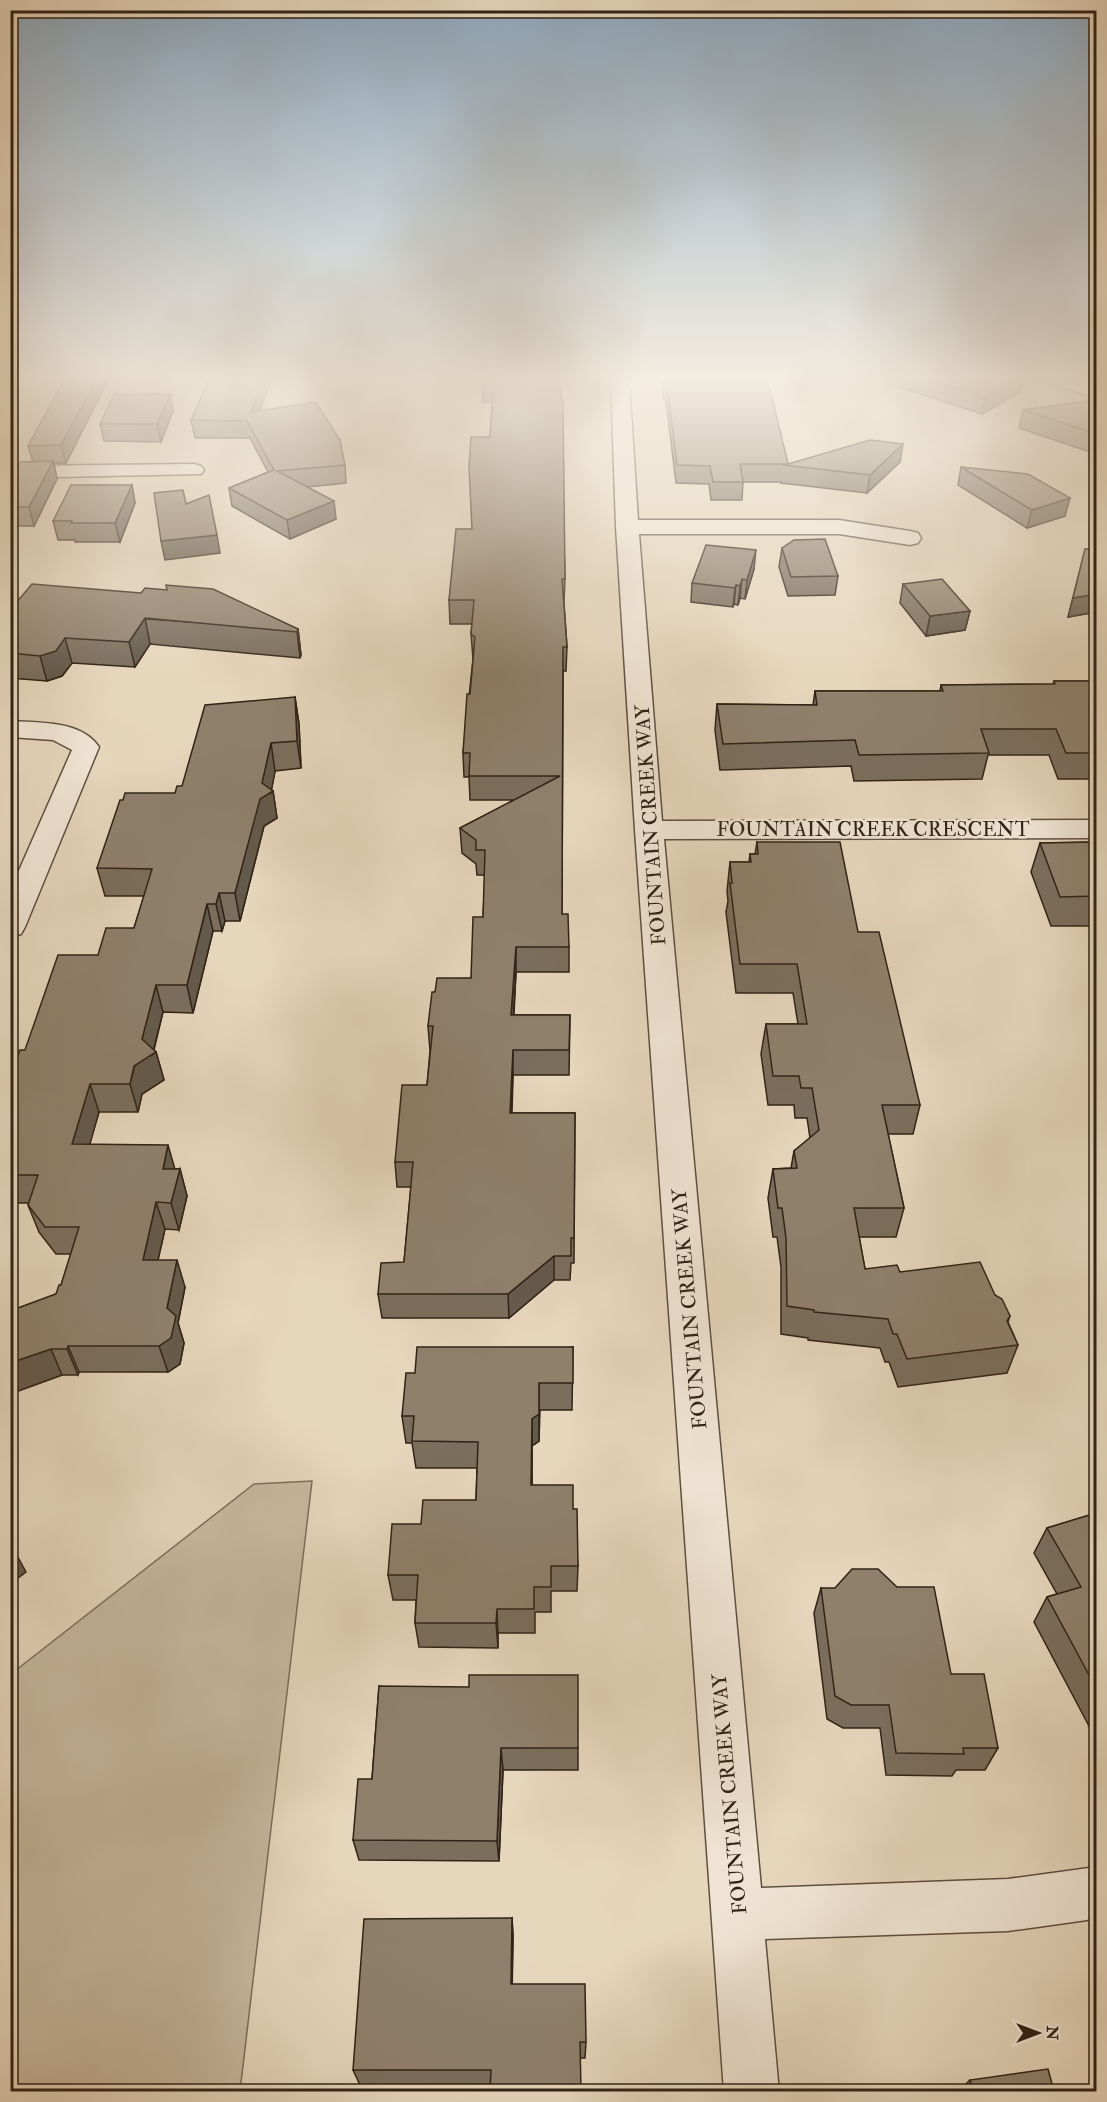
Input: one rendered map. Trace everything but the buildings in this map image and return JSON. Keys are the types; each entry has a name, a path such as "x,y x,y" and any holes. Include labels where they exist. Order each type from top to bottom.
{"street":[{"name":"FOUNTAIN CREEK WAY","path":"625,478 649,830 752,2091"},
{"path":"627,527 839,527 910,538"},
{"path":"10,729 59,732 86,747 10,927"},
{"name":"FOUNTAIN CREEK CRESCENT","path":"649,830 1096,829"},
{"path":"739,1914 1008,1905 1096,1892"}],"shaded area":[{"path":"312,1481 240,2091 11,2091 11,1674 254,1484"}]}
